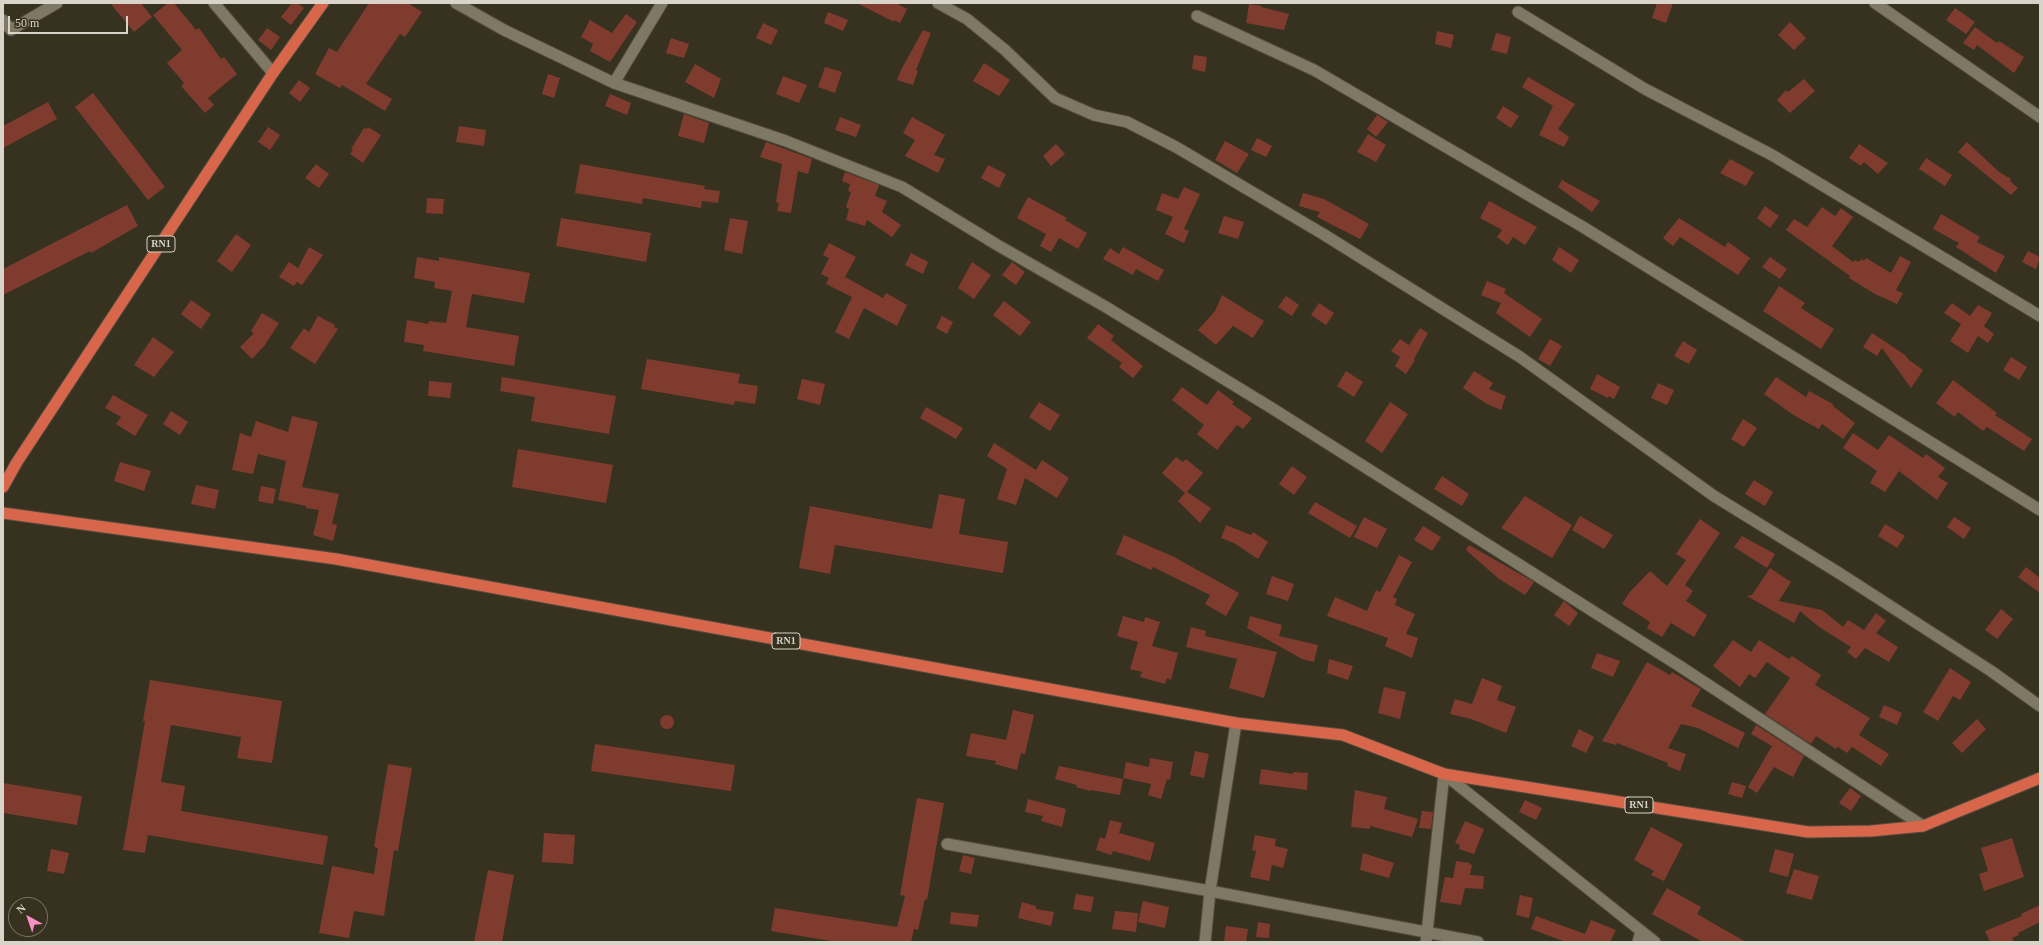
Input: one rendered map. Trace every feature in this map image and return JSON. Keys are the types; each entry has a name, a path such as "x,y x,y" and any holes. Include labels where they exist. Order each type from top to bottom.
{"highway":[{"name":"RN1","path":"3,487 21,456 273,73 323,3"},
{"name":"RN1","path":"3,513 336,559 1236,723 1343,735 1444,774 1808,832 1871,831 1922,826 2040,778"}],"street":[{"path":"3,20 12,30 57,3"},
{"path":"214,3 273,73"},
{"path":"456,3 504,30 614,84 786,141 902,187 999,246 1106,307 1270,408 1678,665 1922,826"},
{"path":"614,84 662,3"},
{"path":"938,3 967,19 1005,50 1055,98 1094,115 1127,122 1176,148 1323,234 1520,358 1714,496 1939,637 1991,671 2040,706"},
{"path":"1875,3 2040,117"},
{"path":"1518,12 1645,89 1772,155 2040,316"},
{"path":"1197,16 1314,70 1576,223 2040,510"},
{"path":"1205,942 1210,891 1236,723"},
{"path":"1444,774 1655,942"},
{"path":"1427,937 1444,774"},
{"path":"947,844 1210,891 1427,937 1478,942"},
{"path":"1638,942 1641,931"}],"building":[{"path":"110,3 141,3 152,17 134,32"},
{"path":"168,3 174,3 196,30 199,28 221,59 224,57 237,74 208,98 214,105 205,113 181,86 184,83 167,63 182,50 153,15"},
{"path":"292,3 297,3 304,8 291,25 281,17"},
{"path":"369,3 408,3 422,12 405,37 400,34 366,84 392,99 385,111 342,85 340,88 315,74 329,48 337,52"},
{"path":"857,3 896,3 907,9 900,23 894,20 894,22"},
{"path":"1657,3 1673,3 1666,23 1652,18"},
{"path":"1249,4 1262,6 1261,7 1289,14 1284,30 1246,23"},
{"path":"1955,8 1975,22 1966,34 1946,20"},
{"path":"828,12 848,20 843,31 824,23"},
{"path":"626,14 637,22 610,62 590,51 593,44 581,37 590,20 612,33"},
{"path":"1790,22 1806,38 1794,50 1778,35"},
{"path":"763,23 778,30 771,45 756,38"},
{"path":"1975,27 1997,43 1999,41 2024,57 2014,73 1977,45 1974,50 1963,43"},
{"path":"267,28 280,37 271,50 258,40"},
{"path":"923,30 931,33 916,70 918,71 913,85 897,80 901,70"},
{"path":"1437,31 1454,35 1451,48 1435,44"},
{"path":"1496,33 1511,37 1507,54 1491,50"},
{"path":"671,38 689,44 684,58 666,53"},
{"path":"1194,55 1207,57 1205,72 1192,69"},
{"path":"984,63 1010,80 999,96 973,81"},
{"path":"695,64 721,79 714,98 685,82"},
{"path":"825,67 842,72 835,93 818,87"},
{"path":"548,74 560,78 554,98 542,94"},
{"path":"783,76 807,85 799,103 776,94"},
{"path":"1528,77 1575,104 1558,129 1569,137 1564,147 1539,135 1553,106 1522,87"},
{"path":"1804,79 1815,91 1790,113 1777,100 1786,90 1788,92"},
{"path":"299,80 310,88 300,102 289,93"},
{"path":"93,93 165,187 148,200 75,107"},
{"path":"610,94 631,103 627,115 605,106"},
{"path":"48,102 57,119 3,148 3,126"},
{"path":"1503,106 1519,116 1511,128 1496,118"},
{"path":"684,114 709,123 704,143 678,136"},
{"path":"1377,115 1388,122 1376,137 1367,129"},
{"path":"840,117 861,125 856,137 835,130"},
{"path":"912,117 945,135 934,155 945,159 938,173 905,156 915,140 903,133"},
{"path":"459,126 486,130 484,146 456,142"},
{"path":"268,127 280,135 270,150 258,142"},
{"path":"368,127 381,135 363,163 350,154 353,150 351,149 364,128 366,129"},
{"path":"1368,134 1386,145 1376,162 1357,152"},
{"path":"1257,138 1272,146 1266,157 1251,150"},
{"path":"1225,141 1249,154 1237,173 1215,160"},
{"path":"766,142 812,159 808,174 798,171 791,213 777,211 779,203 776,202 782,164 760,157"},
{"path":"1967,142 1999,172 2011,179 2010,181 2018,188 2011,195 1958,152"},
{"path":"1056,144 1065,154 1051,166 1043,156"},
{"path":"1859,144 1888,163 1878,174 1864,162 1861,166 1849,158"},
{"path":"1926,158 1952,175 1945,186 1919,169"},
{"path":"1730,159 1754,172 1746,186 1720,173"},
{"path":"316,164 329,174 319,188 305,178"},
{"path":"580,164 705,186 704,189 720,191 718,203 702,201 701,208 643,198 642,204 575,193"},
{"path":"988,165 1006,174 999,188 981,178"},
{"path":"845,172 879,185 875,196 887,201 882,212 901,225 892,237 867,220 865,226 846,220 849,209 846,207 851,192 848,191 850,184 842,181"},
{"path":"1562,180 1600,201 1592,212 1558,187"},
{"path":"1184,187 1200,194 1184,229 1189,231 1184,243 1165,234 1173,217 1156,210 1162,193 1178,199"},
{"path":"1303,193 1324,199 1369,224 1360,239 1317,217 1320,212 1299,206"},
{"path":"1028,197 1067,218 1065,220 1087,233 1078,249 1059,238 1051,252 1040,246 1046,234 1017,218"},
{"path":"427,198 444,199 443,214 426,213"},
{"path":"1489,201 1537,227 1525,245 1513,237 1508,245 1497,237 1502,230 1480,218"},
{"path":"127,205 138,226 91,253 90,251 3,295 3,269"},
{"path":"1765,206 1779,216 1770,228 1757,218"},
{"path":"1822,207 1835,216 1841,208 1853,217 1832,246 1853,262 1855,260 1859,262 1861,259 1864,261 1866,258 1891,273 1900,256 1911,262 1896,290 1903,293 1897,304 1875,294 1849,278 1850,276 1786,230 1794,219 1807,227"},
{"path":"1941,214 1980,237 1977,242 2005,256 1996,273 1956,247 1959,243 1933,229"},
{"path":"1224,216 1244,222 1238,239 1218,233"},
{"path":"561,218 651,233 646,262 556,246"},
{"path":"730,218 748,221 742,254 724,250"},
{"path":"1679,218 1725,247 1728,242 1750,258 1738,275 1680,237 1673,246 1663,238"},
{"path":"236,234 251,245 232,272 217,261"},
{"path":"829,243 856,257 845,277 883,298 886,293 907,305 897,326 864,308 849,339 835,332 852,297 826,284 829,278 821,274 829,258 823,255"},
{"path":"309,247 323,255 302,285 297,282 294,286 279,277 289,262 298,268"},
{"path":"1123,247 1164,270 1158,281 1136,269 1133,275 1103,259 1110,248 1119,254"},
{"path":"1559,247 1579,260 1571,273 1552,260"},
{"path":"2028,251 2040,257 2036,269 2022,262"},
{"path":"911,253 928,262 923,274 905,265"},
{"path":"417,257 439,261 439,257 530,273 524,303 472,294 466,327 519,336 514,366 423,351 424,345 404,342 407,320 428,324 429,321 446,323 452,291 434,288 435,282 414,278"},
{"path":"1770,257 1787,269 1780,279 1762,267"},
{"path":"972,262 991,275 974,299 958,288"},
{"path":"1012,262 1025,272 1016,285 1002,275"},
{"path":"1487,281 1506,289 1504,293 1542,319 1530,337 1496,313 1501,303 1481,295"},
{"path":"1779,286 1805,303 1801,308 1834,329 1821,349 1763,311"},
{"path":"1222,295 1264,321 1253,338 1233,326 1216,345 1198,330 1215,311"},
{"path":"1286,296 1299,305 1292,316 1278,307"},
{"path":"191,300 211,314 201,329 181,314"},
{"path":"1004,301 1031,322 1020,336 993,315"},
{"path":"1319,303 1334,313 1326,325 1311,315"},
{"path":"1952,303 1970,316 1978,305 1992,313 1984,326 1994,334 1988,343 1978,336 1968,353 1950,341 1961,324 1944,313"},
{"path":"262,313 279,323 265,345 252,359 240,347 254,333 251,331"},
{"path":"318,316 335,325 334,327 338,329 315,364 290,348 304,328 309,332"},
{"path":"942,316 953,322 947,334 936,328"},
{"path":"1098,324 1114,336 1111,340 1143,366 1133,378 1119,367 1122,363 1087,338"},
{"path":"1420,328 1428,333 1414,359 1415,360 1406,374 1395,366 1400,357 1391,351 1400,339 1409,345"},
{"path":"1872,333 1905,355 1909,360 1923,370 1911,388 1882,348 1877,356 1863,347"},
{"path":"153,337 174,352 154,377 134,365"},
{"path":"1550,339 1562,346 1550,366 1538,359"},
{"path":"1683,341 1697,350 1689,364 1674,356"},
{"path":"2011,357 2027,367 2019,380 2003,370"},
{"path":"647,359 740,374 738,383 758,386 755,404 735,401 734,405 641,389"},
{"path":"1346,371 1363,382 1354,397 1337,386"},
{"path":"1474,371 1493,383 1489,389 1506,396 1501,410 1487,404 1463,388"},
{"path":"1597,374 1620,387 1614,399 1609,396 1608,398 1590,389"},
{"path":"502,377 616,396 609,434 531,421 535,397 500,391"},
{"path":"1776,377 1806,397 1809,391 1833,404 1833,406 1855,423 1843,439 1822,424 1819,429 1795,416 1764,394"},
{"path":"802,379 825,384 820,405 797,399"},
{"path":"1953,380 1997,413 1995,415 2032,439 2024,451 1987,427 1983,431 1958,412 1955,417 1936,403"},
{"path":"429,381 452,383 450,398 428,396"},
{"path":"1658,383 1674,390 1667,405 1651,398"},
{"path":"1182,387 1207,405 1218,390 1234,402 1232,404 1252,418 1243,429 1237,425 1217,450 1197,434 1204,425 1172,400"},
{"path":"113,395 148,415 135,436 116,424 121,417 105,408"},
{"path":"1039,402 1060,415 1050,431 1029,417"},
{"path":"1390,402 1408,414 1382,453 1365,441"},
{"path":"926,407 963,428 956,439 920,418"},
{"path":"171,411 188,422 180,435 163,424"},
{"path":"292,416 318,422 302,487 339,494 332,524 337,525 333,541 313,535 319,510 278,500 286,461 258,454 253,474 232,470 240,433 251,437 256,421 288,432"},
{"path":"1743,419 1757,428 1744,447 1731,439"},
{"path":"1853,433 1878,450 1889,435 1923,458 1926,454 1945,468 1938,477 1948,483 1937,500 1899,471 1885,492 1870,483 1877,471 1843,448"},
{"path":"994,443 1036,470 1042,460 1069,478 1057,498 1025,478 1016,505 997,499 1007,469 987,456"},
{"path":"518,449 613,465 606,503 512,487"},
{"path":"1176,457 1183,462 1186,459 1203,473 1187,492 1211,508 1200,523 1178,501 1185,493 1162,473"},
{"path":"120,462 151,471 144,491 114,481"},
{"path":"1292,466 1307,477 1294,495 1279,484"},
{"path":"1442,476 1469,494 1462,506 1434,489"},
{"path":"1754,480 1773,492 1765,506 1745,494"},
{"path":"196,485 219,490 215,509 191,504"},
{"path":"261,486 276,489 273,504 258,501"},
{"path":"939,494 965,499 959,534 1008,542 1003,573 835,545 830,574 799,568 810,506 932,529"},
{"path":"1525,496 1572,525 1552,558 1501,528"},
{"path":"1315,502 1357,526 1350,538 1308,513"},
{"path":"1580,516 1613,535 1604,549 1572,530"},
{"path":"1364,517 1387,529 1377,548 1354,537"},
{"path":"1954,517 1971,528 1964,539 1947,527"},
{"path":"1700,519 1720,533 1685,585 1693,591 1686,601 1707,615 1694,637 1671,623 1662,637 1647,628 1650,622 1622,604 1629,593 1650,571 1667,586 1686,560 1676,554"},
{"path":"1885,524 1905,536 1897,548 1878,536"},
{"path":"1226,525 1251,535 1253,532 1268,542 1258,559 1234,543 1221,538"},
{"path":"1423,526 1441,537 1432,551 1414,540"},
{"path":"1124,535 1174,557 1239,593 1226,616 1205,604 1210,595 1153,567 1151,570 1116,554"},
{"path":"1742,536 1775,554 1767,568 1734,547"},
{"path":"1469,545 1534,582 1525,595 1499,579 1466,550"},
{"path":"1399,555 1412,562 1393,597 1397,599 1395,605 1415,614 1406,634 1418,638 1412,658 1385,646 1388,638 1327,616 1335,597 1367,611 1376,590 1380,592"},
{"path":"2026,567 2040,578 2040,593 2018,577"},
{"path":"1770,568 1791,582 1779,601 1822,610 1843,627 1848,620 1864,630 1876,613 1886,621 1876,633 1898,647 1889,662 1865,648 1856,659 1847,652 1851,647 1819,627 1800,611 1794,623 1747,596 1752,595"},
{"path":"1272,576 1294,584 1288,601 1266,594"},
{"path":"1564,601 1578,613 1569,626 1554,615"},
{"path":"2001,609 2013,619 1997,639 1985,630"},
{"path":"1123,616 1144,622 1145,617 1160,622 1152,646 1178,653 1171,680 1167,678 1165,684 1140,677 1142,672 1130,669 1138,642 1117,636"},
{"path":"1250,616 1282,625 1279,636 1318,645 1314,662 1302,659 1247,628"},
{"path":"1191,627 1206,631 1205,636 1277,652 1264,698 1229,688 1237,659 1186,647"},
{"path":"1733,640 1751,652 1759,640 1789,659 1792,656 1821,675 1815,685 1870,718 1859,735 1889,754 1881,766 1852,747 1847,753 1838,747 1836,749 1816,736 1811,744 1765,714 1790,678 1767,662 1755,678 1749,674 1740,687 1713,666"},
{"path":"1597,653 1620,661 1613,677 1591,668"},
{"path":"1329,659 1353,666 1348,680 1327,673"},
{"path":"1647,662 1670,675 1672,672 1701,689 1691,706 1745,733 1738,748 1698,728 1681,724 1668,748 1686,754 1680,771 1667,766 1668,763 1617,743 1616,745 1602,741"},
{"path":"1950,668 1971,682 1960,700 1953,696 1938,721 1923,712"},
{"path":"1482,678 1502,686 1497,700 1516,707 1506,733 1471,719 1450,714 1455,699 1472,704"},
{"path":"150,680 282,701 272,763 237,758 241,737 171,725 161,782 185,786 181,811 328,836 323,865 148,835 145,853 123,850 145,721 143,721"},
{"path":"1384,687 1406,692 1400,719 1378,713"},
{"path":"1884,705 1902,713 1897,725 1879,717"},
{"path":"1013,710 1034,715 1025,754 1021,753 1017,770 995,764 996,761 966,756 971,733 1006,740"},
{"path":"667,715 672,717 674,722 672,727 667,729 662,727 660,722 662,717"},
{"path":"1977,719 1986,729 1962,753 1952,743"},
{"path":"1756,725 1804,756 1793,777 1774,767 1757,793 1748,787 1772,746 1751,734"},
{"path":"1579,729 1594,737 1586,753 1571,746"},
{"path":"595,744 735,765 731,791 591,771"},
{"path":"1195,751 1209,754 1204,778 1190,775"},
{"path":"1150,758 1173,762 1170,780 1167,779 1161,799 1148,795 1151,784 1123,778 1126,762 1149,767"},
{"path":"388,764 412,768 398,851 394,850 384,916 354,911 349,938 319,933 332,866 374,874 378,848 374,847"},
{"path":"1059,766 1123,779 1120,795 1090,791 1076,787 1077,785 1055,779"},
{"path":"1261,769 1293,774 1293,772 1308,773 1307,790 1259,784"},
{"path":"1732,782 1746,786 1742,798 1728,794"},
{"path":"3,783 82,796 77,825 3,813"},
{"path":"1850,788 1861,796 1851,811 1839,803"},
{"path":"1355,790 1387,797 1384,809 1418,819 1412,837 1370,826 1370,829 1351,827"},
{"path":"917,798 944,803 927,900 925,899 918,930 914,929 911,942 837,942 771,931 775,908 897,927 905,896 900,895"},
{"path":"1028,799 1066,809 1062,827 1041,821 1043,816 1025,812"},
{"path":"1525,800 1542,808 1536,820 1519,812"},
{"path":"1422,811 1433,812 1431,829 1419,828"},
{"path":"1110,820 1122,823 1119,833 1155,843 1150,861 1113,851 1111,855 1096,850 1100,837 1105,839"},
{"path":"1465,821 1484,829 1474,854 1459,849 1460,845 1455,843"},
{"path":"1651,827 1683,844 1664,881 1651,875 1654,871 1634,860"},
{"path":"544,833 575,835 573,864 542,862"},
{"path":"1255,835 1276,839 1275,846 1288,849 1283,868 1272,865 1269,881 1250,877 1256,851 1252,850"},
{"path":"2012,838 2024,877 1984,891 1979,874 1988,871 1981,848"},
{"path":"51,849 69,853 64,874 47,871"},
{"path":"1775,849 1794,854 1788,877 1769,872"},
{"path":"1363,853 1394,863 1389,878 1360,870"},
{"path":"963,855 975,858 971,874 959,871"},
{"path":"1456,861 1470,863 1469,864 1472,865 1470,875 1484,876 1483,889 1465,888 1461,905 1440,902 1445,877 1453,878"},
{"path":"1794,869 1819,876 1812,900 1786,893"},
{"path":"488,870 514,875 502,942 474,942"},
{"path":"1667,888 1701,907 1697,914 1746,942 1703,942 1652,914"},
{"path":"1076,894 1094,897 1091,912 1073,909"},
{"path":"1520,895 1533,898 1529,918 1516,915"},
{"path":"1143,901 1169,907 1165,928 1138,922"},
{"path":"1022,902 1036,906 1036,909 1054,912 1051,926 1018,918"},
{"path":"2040,905 2040,922 2018,933 2019,935 2012,938 2014,942 1990,942 1985,931 2022,916 2021,914"},
{"path":"1115,911 1138,913 1136,932 1112,929"},
{"path":"951,912 979,915 977,927 950,924"},
{"path":"1536,916 1585,934 1591,920 1616,930 1610,942 1566,942 1531,929"},
{"path":"1258,922 1270,924 1269,938 1256,937"},
{"path":"1226,926 1248,929 1246,942 1224,942"}]}
